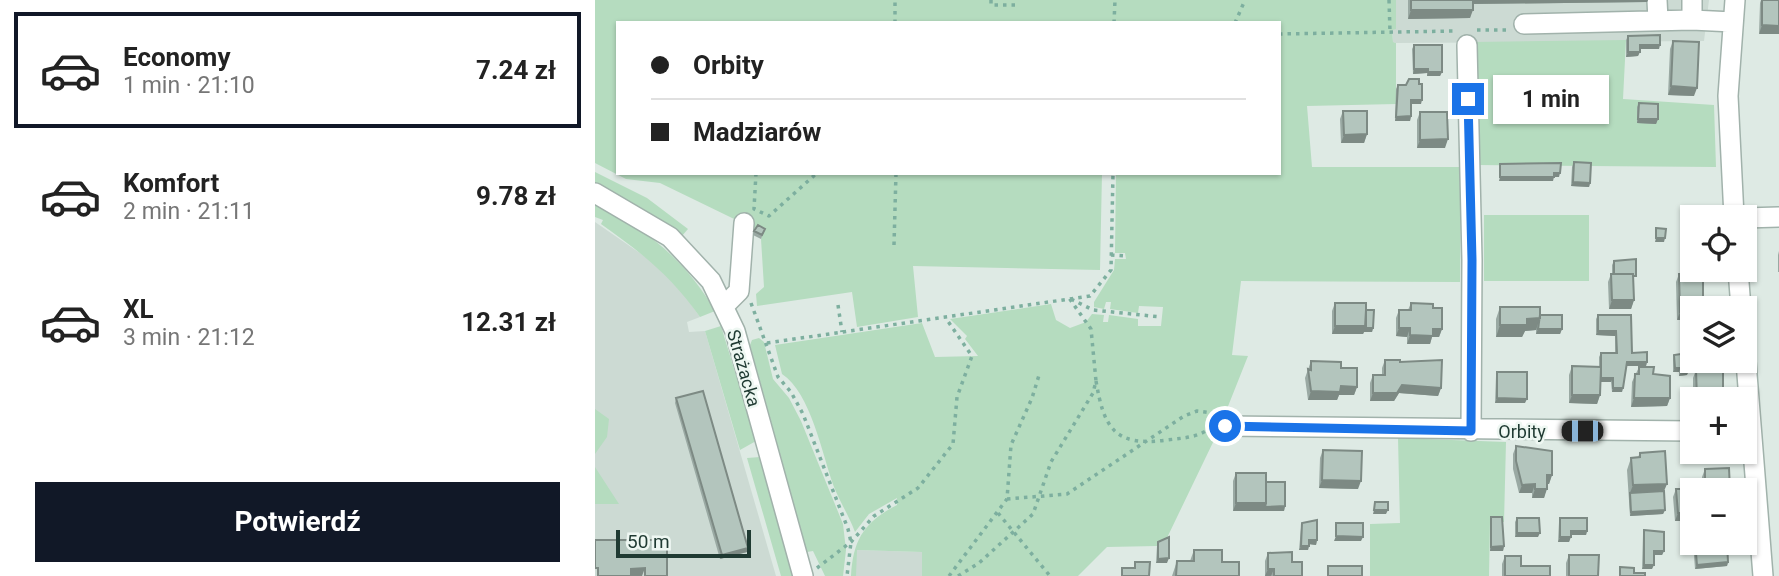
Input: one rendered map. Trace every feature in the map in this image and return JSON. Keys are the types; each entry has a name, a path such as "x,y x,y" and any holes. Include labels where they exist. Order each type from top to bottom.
{"street":[{"path":"1657,0 1658,20"},
{"path":"1692,0 1692,20"},
{"path":"1733,205 1728,118 1735,0"},
{"path":"1524,24 1658,20 1733,22"},
{"path":"1467,46 1472,260 1471,431"},
{"name":"Strażacka","path":"595,194 670,237 711,281 734,331 810,573"},
{"path":"1757,218 1779,217"},
{"path":"724,306 739,291 744,223"},
{"name":"Orbity","path":"1220,421 1471,431 1680,431"},
{"path":"1751,464 1763,576"}],"path":[{"path":"895,0 895,21"},
{"path":"991,0 991,5 1016,5"},
{"path":"1114,21 1115,0"},
{"path":"1236,21 1245,0"},
{"path":"1281,34 1391,32 1389,0"},
{"path":"756,175 754,209 769,216 815,175"},
{"path":"894,245 896,175"},
{"path":"767,344 1090,296 1111,270 1113,175"},
{"path":"1111,255 1125,256"},
{"path":"1069,298 1093,310 1161,317"},
{"path":"1069,298 1091,329 1096,381 1107,424 1125,439 1144,443 1199,436 1220,421"},
{"path":"838,305 842,332"},
{"path":"754,307 778,377 791,391 803,414 851,542 846,576"},
{"path":"810,573 851,542 874,516 918,488 953,444 957,397 972,356 945,317"},
{"path":"949,576 1007,499 1011,445 1032,398 1040,372"},
{"path":"958,576 1014,533 1033,514 1051,462 1087,407 1096,381"},
{"path":"1007,499 1067,494 1196,411 1220,421"},
{"path":"998,513 1050,576"}],"shaded area":[{"path":"1396,0 1709,0 1704,41 1396,43 1393,42 1392,29 1396,29"},
{"path":"595,222 660,267 678,286 700,317 687,322 689,332 705,331 776,576 595,576"},
{"path":"856,550 922,552 922,576 856,576"}],"green space":[{"path":"595,0 1396,0 1396,29 1392,30 1393,42 1396,43 1396,104 1307,106 1312,167 1461,167 1460,282 1241,281 1232,355 1248,356 1217,434 1165,542 1157,546 1107,547 1078,576 922,576 922,552 857,550 856,576 851,576 854,552 862,533 876,518 897,505 897,498 869,514 855,532 834,487 808,409 801,395 782,374 775,345 922,323 935,357 978,356 965,339 967,336 950,319 1051,304 1056,320 1070,328 1086,322 1092,314 1104,315 1103,322 1108,322 1109,315 1138,319 1138,326 1161,326 1163,307 1139,306 1138,313 1110,309 1111,302 1106,302 1104,309 1094,307 1094,302 1114,270 1115,259 1126,259 1125,253 1115,253 1116,175 1281,175 1281,21 616,21 616,174 595,163"},
{"path":"1626,40 1623,99 1714,105 1716,167 1478,165 1474,42"},
{"path":"595,172 647,198 688,229 681,237 634,204 595,183"},
{"path":"618,175 1102,175 1100,270 913,266 918,317 857,327 852,292 757,306 756,294 764,287 761,239 763,233 660,183 626,179"},
{"path":"595,203 632,224 664,248 704,293 715,311 700,317 655,266 601,224 603,220 595,217"},
{"path":"1484,215 1589,215 1589,281 1484,281"},
{"path":"721,326 756,441 740,450 705,331"},
{"path":"759,338 764,342 773,379 789,398 801,421 843,524 846,550 843,576 825,576 813,551 807,552 750,345 752,340"},
{"path":"595,409 609,419 607,437 595,454"},
{"path":"1398,438 1506,442 1504,522 1490,522 1489,576 1370,576 1370,524 1400,523"},
{"path":"760,457 796,576 781,576 747,458"},
{"path":"595,467 619,504 595,504"}],"building":[{"path":"1411,0 1473,0 1473,10 1411,10"},
{"path":"1762,0 1779,0 1779,26 1762,25"},
{"path":"1660,35 1660,45 1640,45 1640,52 1628,52 1628,36"},
{"path":"1673,41 1699,42 1697,88 1671,86"},
{"path":"1414,45 1442,45 1442,72 1414,69"},
{"path":"1409,79 1419,79 1419,84 1422,84 1422,100 1411,100 1411,116 1396,117 1398,85 1406,85"},
{"path":"1639,103 1658,104 1658,119 1638,119"},
{"path":"1343,111 1367,111 1367,134 1344,135"},
{"path":"1420,112 1447,112 1448,139 1420,140"},
{"path":"1574,162 1591,163 1590,183 1573,182"},
{"path":"1561,163 1560,173 1554,173 1554,177 1500,177 1500,164"},
{"path":"758,225 765,229 762,235 754,231"},
{"path":"1656,228 1666,229 1665,238 1656,238"},
{"path":"1636,259 1636,276 1614,274 1614,261"},
{"path":"1611,274 1633,274 1634,300 1612,300"},
{"path":"1679,274 1680,282 1703,282 1703,296 1680,296 1680,312"},
{"path":"1335,303 1366,303 1366,326 1335,326"},
{"path":"1411,303 1433,304 1433,308 1442,308 1442,329 1433,329 1433,336 1410,335 1410,328 1399,328 1399,310 1411,310"},
{"path":"1500,307 1540,307 1540,318 1527,319 1527,325 1500,325"},
{"path":"1366,310 1374,310 1373,328 1365,328"},
{"path":"1540,315 1562,315 1562,329 1538,329"},
{"path":"1598,315 1631,315 1632,353 1647,352 1647,362 1627,362 1623,388 1613,388 1613,378 1601,378 1601,353 1617,353 1616,331 1598,331"},
{"path":"1680,354 1680,368 1675,368 1674,355"},
{"path":"1385,360 1442,360 1441,388 1402,385 1397,393 1373,393 1373,375 1385,375"},
{"path":"1311,361 1341,362 1341,368 1357,368 1357,387 1341,386 1340,392 1311,391 1308,369 1311,370"},
{"path":"1572,366 1601,367 1600,395 1572,395"},
{"path":"1639,367 1654,367 1653,374 1670,376 1670,398 1634,398 1635,374 1639,374"},
{"path":"1497,372 1527,372 1527,399 1497,398"},
{"path":"1696,373 1723,373 1723,387 1697,387"},
{"path":"703,391 748,548 722,555 676,398"},
{"path":"1516,446 1552,451 1552,475 1547,475 1547,489 1535,489 1535,484 1522,485 1516,461"},
{"path":"1323,450 1362,451 1361,481 1322,480"},
{"path":"1665,451 1667,484 1633,485 1631,458 1640,457 1640,453"},
{"path":"1729,468 1729,478 1705,478 1705,469"},
{"path":"1236,473 1266,473 1266,503 1236,503"},
{"path":"1266,482 1285,482 1285,506 1265,507"},
{"path":"1676,489 1680,489 1680,513"},
{"path":"1664,491 1665,510 1631,512 1630,493"},
{"path":"1375,502 1388,502 1388,510 1374,510"},
{"path":"1491,517 1502,517 1504,546 1491,547"},
{"path":"1517,518 1539,518 1540,533 1517,533"},
{"path":"1560,518 1587,518 1587,531 1571,531 1571,537 1560,537"},
{"path":"1317,520 1317,540 1309,540 1309,546 1301,546 1302,523"},
{"path":"1336,523 1363,523 1363,537 1336,536"},
{"path":"1644,530 1664,532 1664,551 1654,551 1654,565 1644,565"},
{"path":"1169,537 1169,558 1158,559 1158,542"},
{"path":"595,540 667,540 667,576 645,576 645,568 631,569 631,576 598,576 598,568 595,568"},
{"path":"1194,550 1222,550 1222,562 1239,562 1239,576 1176,576 1177,561 1194,561"},
{"path":"1292,552 1292,562 1302,562 1302,576 1274,576 1274,569 1268,569 1268,553"},
{"path":"1569,555 1599,555 1598,576 1569,576"},
{"path":"1696,555 1728,555 1728,562 1697,565"},
{"path":"1505,556 1521,556 1521,566 1550,566 1550,576 1505,576"},
{"path":"1135,562 1150,562 1149,576 1122,576 1122,568 1135,568"},
{"path":"1328,566 1362,566 1362,576 1328,576"},
{"path":"1620,567 1634,568 1634,573 1645,573 1645,576 1620,576"}],"route":[{"path":"1225,426 1471,431 1472,260 1468,99"}]}
